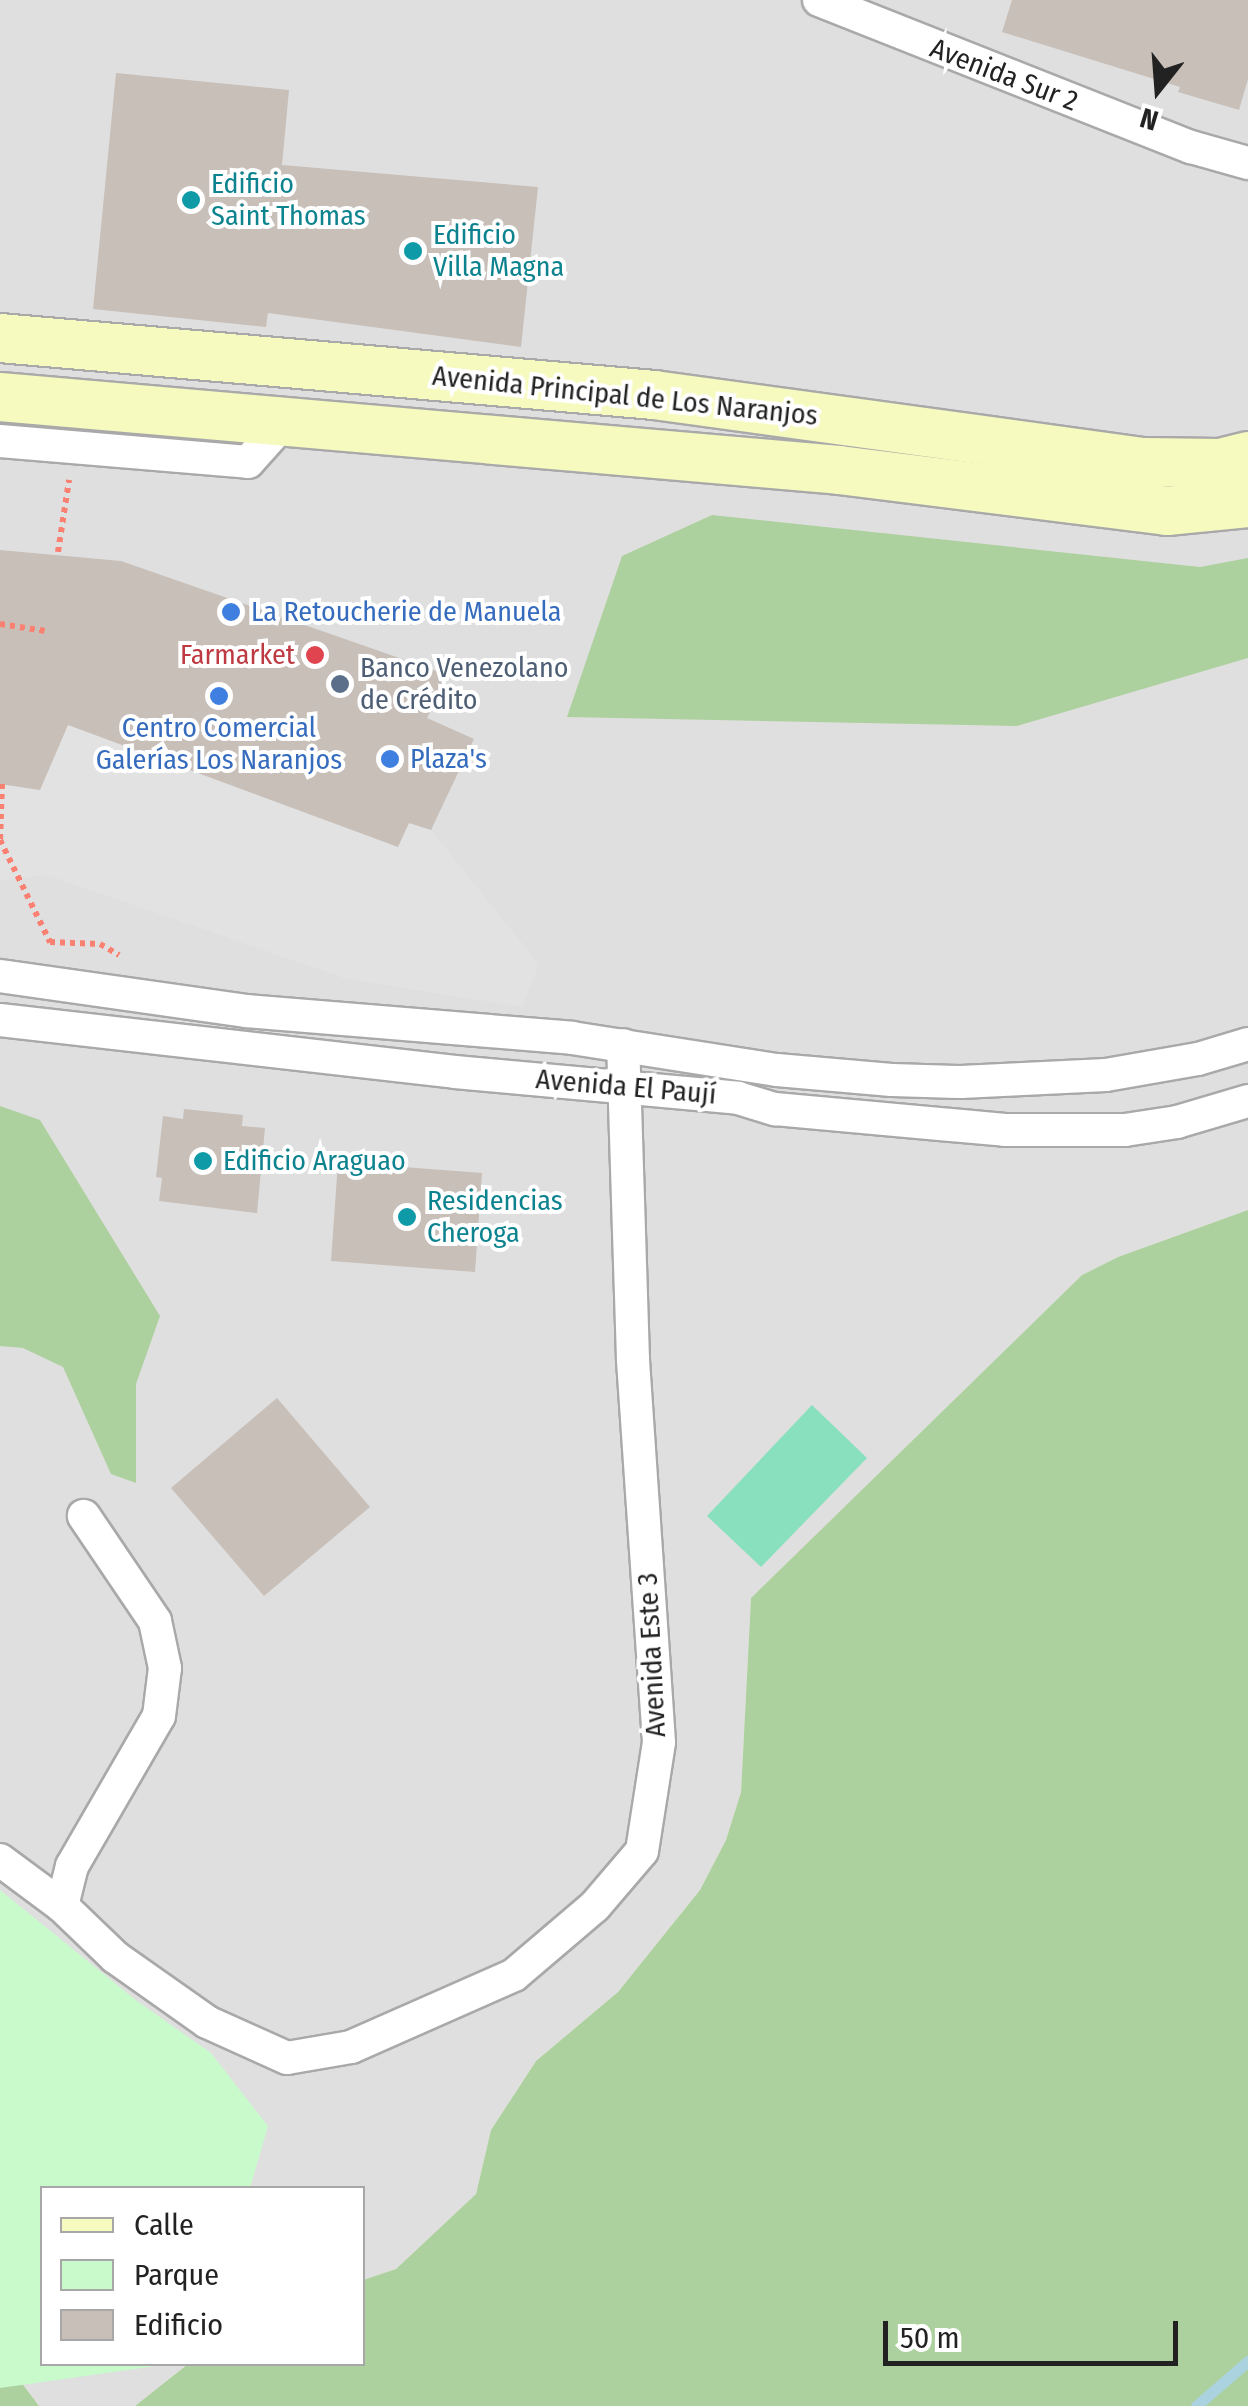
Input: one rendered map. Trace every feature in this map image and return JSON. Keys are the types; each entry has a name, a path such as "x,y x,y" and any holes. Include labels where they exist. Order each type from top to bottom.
{"main road":[{"name":"Avenida Principal de Los Naranjos","path":"0,338 654,395 1144,462 1220,462 1248,456"},
{"name":"Avenida Principal de Los Naranjos","path":"0,397 838,470 1167,511 1248,503"}],"street":[{"name":"Avenida Sur 2","path":"819,0 1191,148 1248,162"},
{"path":"0,441 248,462 284,422"},
{"name":"Avenida El Paují","path":"0,976 246,1011 623,1045 777,1070 960,1082 1106,1076 1198,1059 1248,1044"},
{"name":"Avenida El Paují","path":"0,1020 738,1098 775,1109 1005,1130 1125,1130 1177,1122 1248,1101"},
{"name":"Avenida Este 3","path":"0,1860 62,1906 115,1957 207,2022 287,2058 351,2047 514,1975 595,1906 642,1851 660,1742 633,1359 623,1045"},
{"path":"62,1906 72,1866 159,1716 164,1668 155,1620 84,1516"}],"path":[{"path":"58,552 70,479"},
{"path":"0,624 45,631"},
{"path":"2,784 0,840 50,942 100,944 125,958"}],"shaded area":[{"path":"0,0 1248,0 1248,1210 1118,1257 1082,1275 751,1598 741,1792 726,1840 700,1890 618,1992 536,2061 491,2130 476,2194 396,2269 365,2279 365,2186 40,2186 40,2366 185,2366 135,2406 39,2406 15,2374 0,2362"},
{"path":"68,725 397,846 409,823 431,830 539,964 522,1007 347,979 47,875 0,880 0,784 40,790"}],"green space":[{"path":"712,515 1200,567 1248,558 1248,658 1017,726 567,717 622,556"},
{"path":"0,1106 40,1120 160,1316 136,1384 136,1483 111,1474 63,1367 23,1348 0,1346"},
{"path":"1248,1210 1248,2406 135,2406 185,2366 365,2366 365,2279 396,2269 476,2194 491,2130 536,2061 618,1992 700,1890 726,1840 741,1792 751,1598 1082,1275 1118,1257"},
{"path":"812,1405 867,1458 761,1567 707,1516"},
{"path":"0,1890 137,2001 211,2053 268,2126 251,2186 40,2186 40,2366 156,2366 0,2388"},
{"path":"0,2362 15,2374 39,2406 0,2406"}],"building":[{"path":"1012,0 1248,0 1248,79 1239,110 1178,92 1180,87 1002,32"},
{"path":"116,73 289,90 282,165 538,187 521,347 268,313 266,327 93,309"},
{"name":"Centro Comercial Galerías Los Naranjos","path":"0,550 121,561 448,675 427,718 474,739 431,830 409,823 398,847 68,725 40,790 0,784"},
{"name":"Edificio Araguao","path":"184,1109 243,1115 242,1126 265,1128 257,1213 159,1201 162,1178 156,1177 163,1116 183,1119"},
{"name":"Residencias Cheroga","path":"338,1162 482,1173 475,1272 331,1261"},
{"path":"277,1398 370,1507 264,1596 171,1488"}],"waterway":[{"path":"1196,2406 1248,2361"}],"place":[{"name":"Edificio Saint Thomas","path":"191,200"},
{"name":"Edificio Villa Magna","path":"413,251"},
{"name":"La Retoucherie de Manuela","path":"231,612"},
{"name":"Farmarket","path":"315,655"},
{"name":"Banco Venezolano de Crédito","path":"340,684"},
{"name":"Centro Comercial Galerías Los Naranjos","path":"219,696"},
{"name":"Plaza's","path":"390,759"},
{"name":"Edificio Araguao","path":"203,1161"},
{"name":"Residencias Cheroga","path":"407,1217"}]}
